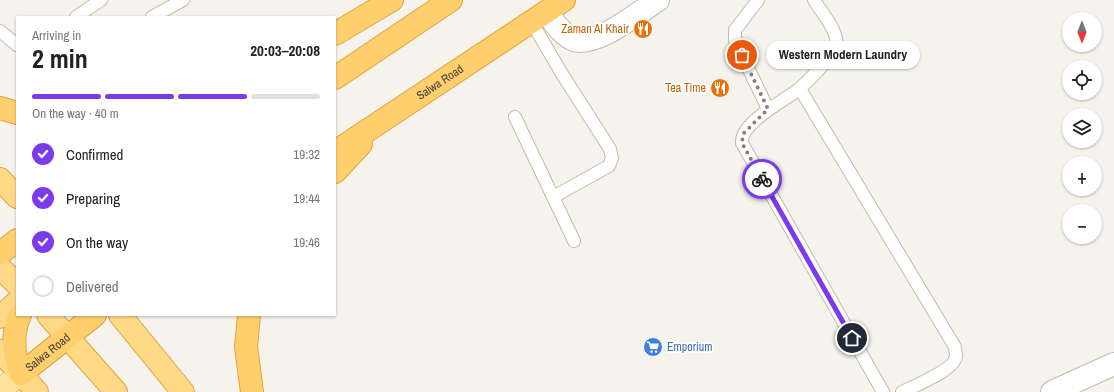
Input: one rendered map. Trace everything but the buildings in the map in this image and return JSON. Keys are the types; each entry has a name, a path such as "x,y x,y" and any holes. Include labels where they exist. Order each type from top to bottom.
{"highway":[{"path":"336,33 392,0"},
{"path":"336,77 451,0"},
{"name":"Salwa Road","path":"336,151 564,0"},
{"path":"0,108 16,113"},
{"path":"336,171 384,119"},
{"path":"0,179 16,196"},
{"path":"0,254 16,241"},
{"path":"0,268 16,283"},
{"path":"0,281 16,288"},
{"path":"0,317 16,303"},
{"path":"20,316 15,330 13,345 15,358 21,374"},
{"path":"49,316 116,392"},
{"name":"Salwa Road","path":"21,374 94,316"},
{"path":"121,316 183,392"},
{"path":"249,316 246,347 252,392"},
{"path":"0,351 37,392"}],"main road":[{"name":"Salwa Road","path":"0,390 21,374"}],"street":[{"path":"538,17 575,40 586,41 599,37 658,0"},
{"path":"1052,392 1114,364"}],"lane":[{"path":"77,16 101,0"},
{"path":"154,16 183,0"},
{"path":"758,0 735,30 735,41 768,109"},
{"path":"814,0 834,34 838,45 832,55 800,89 768,109 743,134 742,143 883,392"},
{"path":"538,17 562,74 610,149 612,158 609,166 553,197"},
{"path":"0,31 16,45"},
{"path":"800,89 955,347 956,357 952,364 944,371 902,392"},
{"path":"515,117 574,241"}],"way so far":[{"path":"742,55 768,109 743,134 742,138 742,143 762,179"}],"place":[{"name":"Zaman Al Khair","path":"643,29"},
{"name":"Western Modern Laundry","path":"742,55"},
{"name":"Tea Time","path":"720,88"},
{"name":"Emporium","path":"653,347"}],"route":[{"path":"762,179 852,338"}]}
